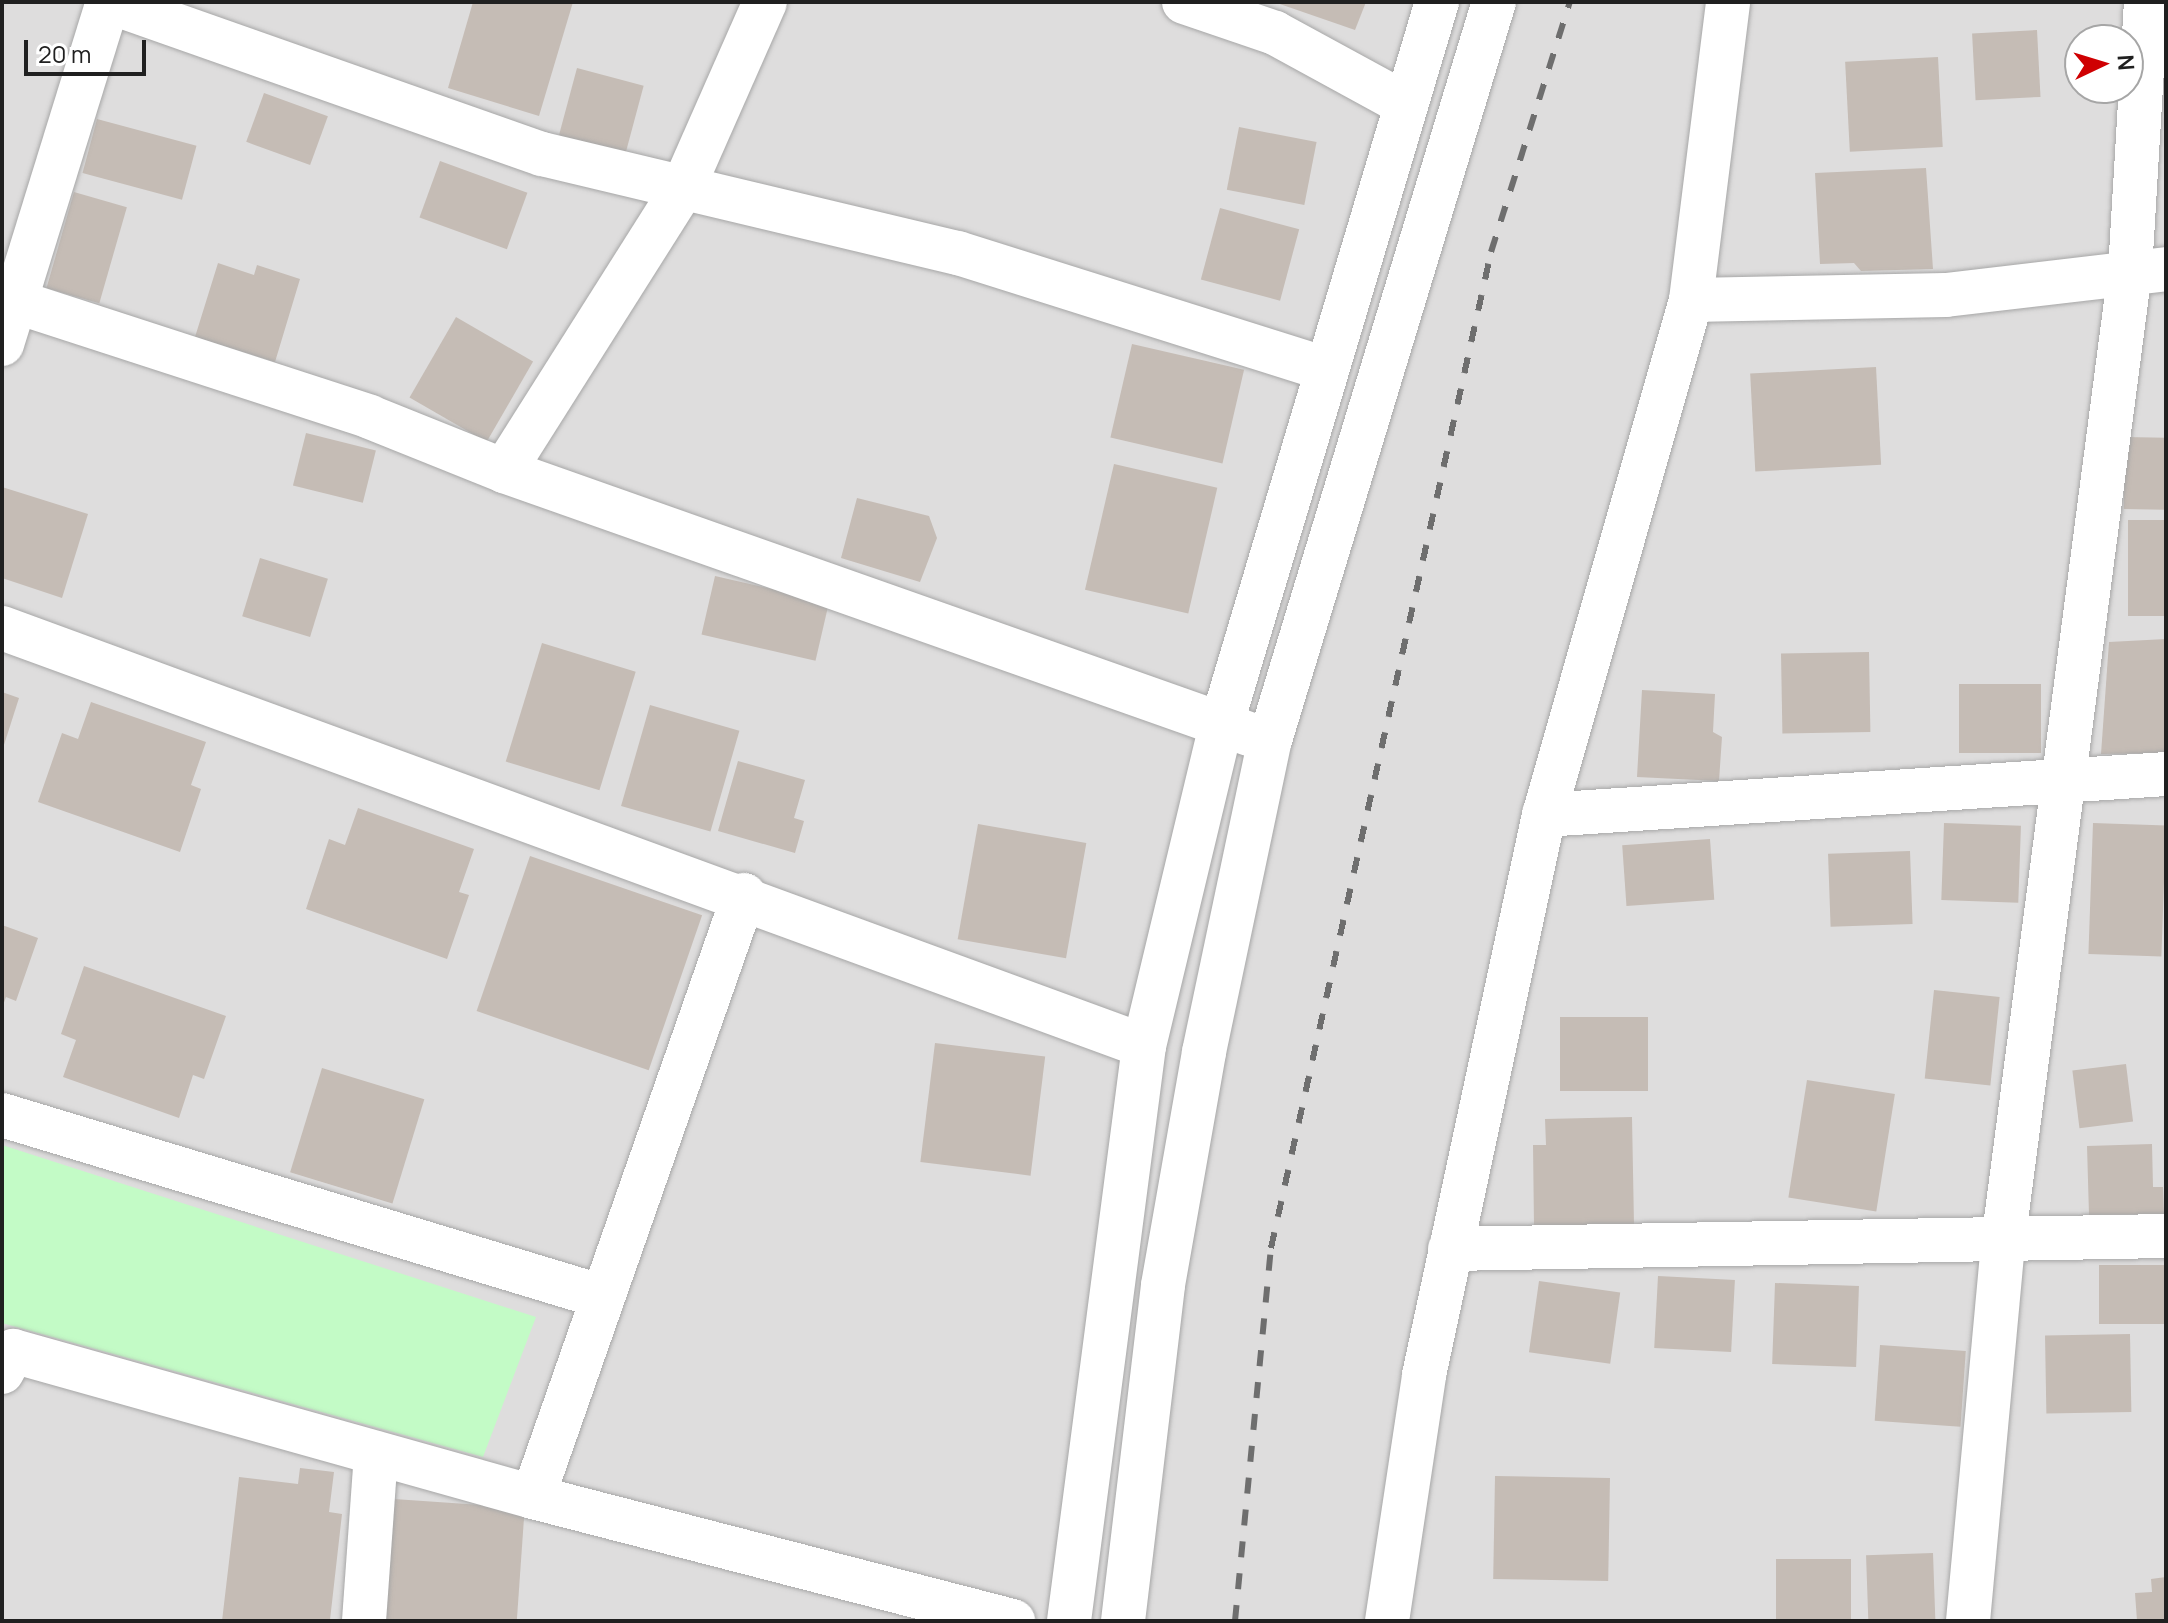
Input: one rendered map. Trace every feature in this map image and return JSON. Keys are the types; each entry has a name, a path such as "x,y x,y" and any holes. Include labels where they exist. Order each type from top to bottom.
{"street":[{"path":"2,344 109,2 528,150 958,253 1326,369"},
{"path":"504,471 683,188 765,2"},
{"path":"1184,2 1275,33 1405,104"},
{"path":"1069,1621 1144,1046 1221,726 1437,2"},
{"path":"1123,1621 1163,1285 1204,1052 1270,740 1494,2"},
{"path":"1387,1621 1424,1375 1544,815 1691,300 1728,2"},
{"path":"1968,1621 2004,1235 2068,783 2148,270 2146,2"},
{"path":"1691,300 1946,295 2148,270"},
{"path":"17,302 370,417 504,471 966,630 1221,726 1270,740"},
{"path":"2,628 744,895 1144,1046"},
{"path":"1544,815 1848,792 2068,783 2166,774"},
{"path":"533,1497 744,895"},
{"path":"2,1115 603,1297"},
{"path":"1450,1249 2004,1235 2166,1236"},
{"path":"2,1372 13,1351 533,1497 1013,1621"},
{"path":"364,1621 376,1453"}],"shaded area":[{"path":"2,2 2166,2 2166,1621 2,1621"}],"green space":[{"path":"2,1145 536,1317 483,1457 2,1323"}],"building":[{"path":"473,2 573,2 539,116 448,88"},
{"path":"1274,2 1366,2 1355,30"},
{"path":"2037,30 2041,97 1976,100 1972,33"},
{"path":"1938,57 1943,147 1850,152 1845,62"},
{"path":"577,68 644,86 625,156 558,139"},
{"path":"264,93 328,116 310,165 246,142"},
{"path":"97,119 196,146 182,200 83,173"},
{"path":"1239,127 1317,142 1304,205 1227,190"},
{"path":"440,161 527,193 507,249 419,217"},
{"path":"1926,168 1933,269 1861,271 1854,263 1820,264 1815,173"},
{"path":"74,192 127,207 99,303 46,288"},
{"path":"1220,208 1299,229 1280,301 1201,279"},
{"path":"218,263 254,275 257,265 300,279 275,362 195,337"},
{"path":"456,317 533,362 487,442 410,398"},
{"path":"1132,344 1244,370 1222,463 1110,438"},
{"path":"1876,367 1881,465 1755,471 1750,374"},
{"path":"306,433 376,450 363,503 293,485"},
{"path":"2125,437 2166,438 2165,510 2124,509"},
{"path":"1114,464 1217,488 1188,614 1085,590"},
{"path":"2,487 88,514 62,598 2,578"},
{"path":"857,498 929,516 937,538 920,582 841,558"},
{"path":"2128,520 2166,520 2166,616 2128,616"},
{"path":"260,558 328,579 310,637 242,616"},
{"path":"715,576 829,602 816,661 702,634"},
{"path":"2166,639 2166,753 2101,754 2109,642"},
{"path":"542,643 636,672 599,790 506,762"},
{"path":"1869,652 1870,732 1782,734 1781,654"},
{"path":"1959,684 2041,684 2041,753 1959,753"},
{"path":"1642,690 1715,694 1713,732 1722,737 1719,781 1637,777"},
{"path":"2,692 19,698 3,748 2,747"},
{"path":"91,702 206,742 191,785 201,789 180,852 38,802 62,733 78,739"},
{"path":"650,705 739,731 710,832 621,806"},
{"path":"738,761 805,780 794,818 804,821 795,853 718,831"},
{"path":"358,808 474,849 459,892 469,895 447,959 306,909 329,839 345,845"},
{"path":"1944,823 2021,826 2018,903 1941,900"},
{"path":"2093,823 2166,826 2161,956 2088,954"},
{"path":"978,824 1086,843 1066,958 958,939"},
{"path":"1710,839 1714,900 1626,906 1622,845"},
{"path":"1910,851 1913,924 1831,927 1828,854"},
{"path":"530,856 702,915 649,1070 477,1011"},
{"path":"2,925 38,938 16,1001 6,997 2,1008"},
{"path":"84,966 226,1016 204,1079 193,1075 179,1118 63,1077 76,1040 61,1034"},
{"path":"1934,990 2000,997 1990,1085 1925,1079"},
{"path":"1560,1017 1648,1017 1648,1091 1560,1091"},
{"path":"935,1043 1045,1057 1031,1176 920,1162"},
{"path":"2126,1064 2133,1122 2079,1128 2072,1071"},
{"path":"322,1068 424,1099 392,1204 290,1172"},
{"path":"1807,1080 1895,1094 1876,1211 1788,1198"},
{"path":"1632,1117 1634,1225 1534,1227 1533,1145 1546,1145 1545,1119"},
{"path":"2152,1144 2153,1187 2163,1187 2164,1214 2089,1215 2087,1146"},
{"path":"2099,1265 2166,1265 2166,1324 2099,1324"},
{"path":"1658,1276 1735,1280 1731,1352 1654,1348"},
{"path":"1539,1281 1620,1292 1610,1364 1529,1352"},
{"path":"1775,1283 1859,1286 1856,1367 1772,1364"},
{"path":"2130,1334 2131,1412 2046,1413 2045,1335"},
{"path":"1880,1345 1966,1351 1960,1427 1875,1421"},
{"path":"300,1468 334,1472 329,1512 342,1514 330,1620 222,1621 239,1477 298,1484"},
{"path":"1495,1476 1610,1478 1608,1581 1493,1579"},
{"path":"394,1499 525,1508 517,1621 385,1621"},
{"path":"1933,1553 1935,1621 1868,1621 1866,1555"},
{"path":"1776,1559 1851,1559 1851,1621 1776,1621"},
{"path":"2166,1577 2166,1621 2137,1621 2135,1593 2152,1592 2151,1579"}],"railway":[{"path":"1235,1621 1271,1248 1491,252 1570,2"}]}
